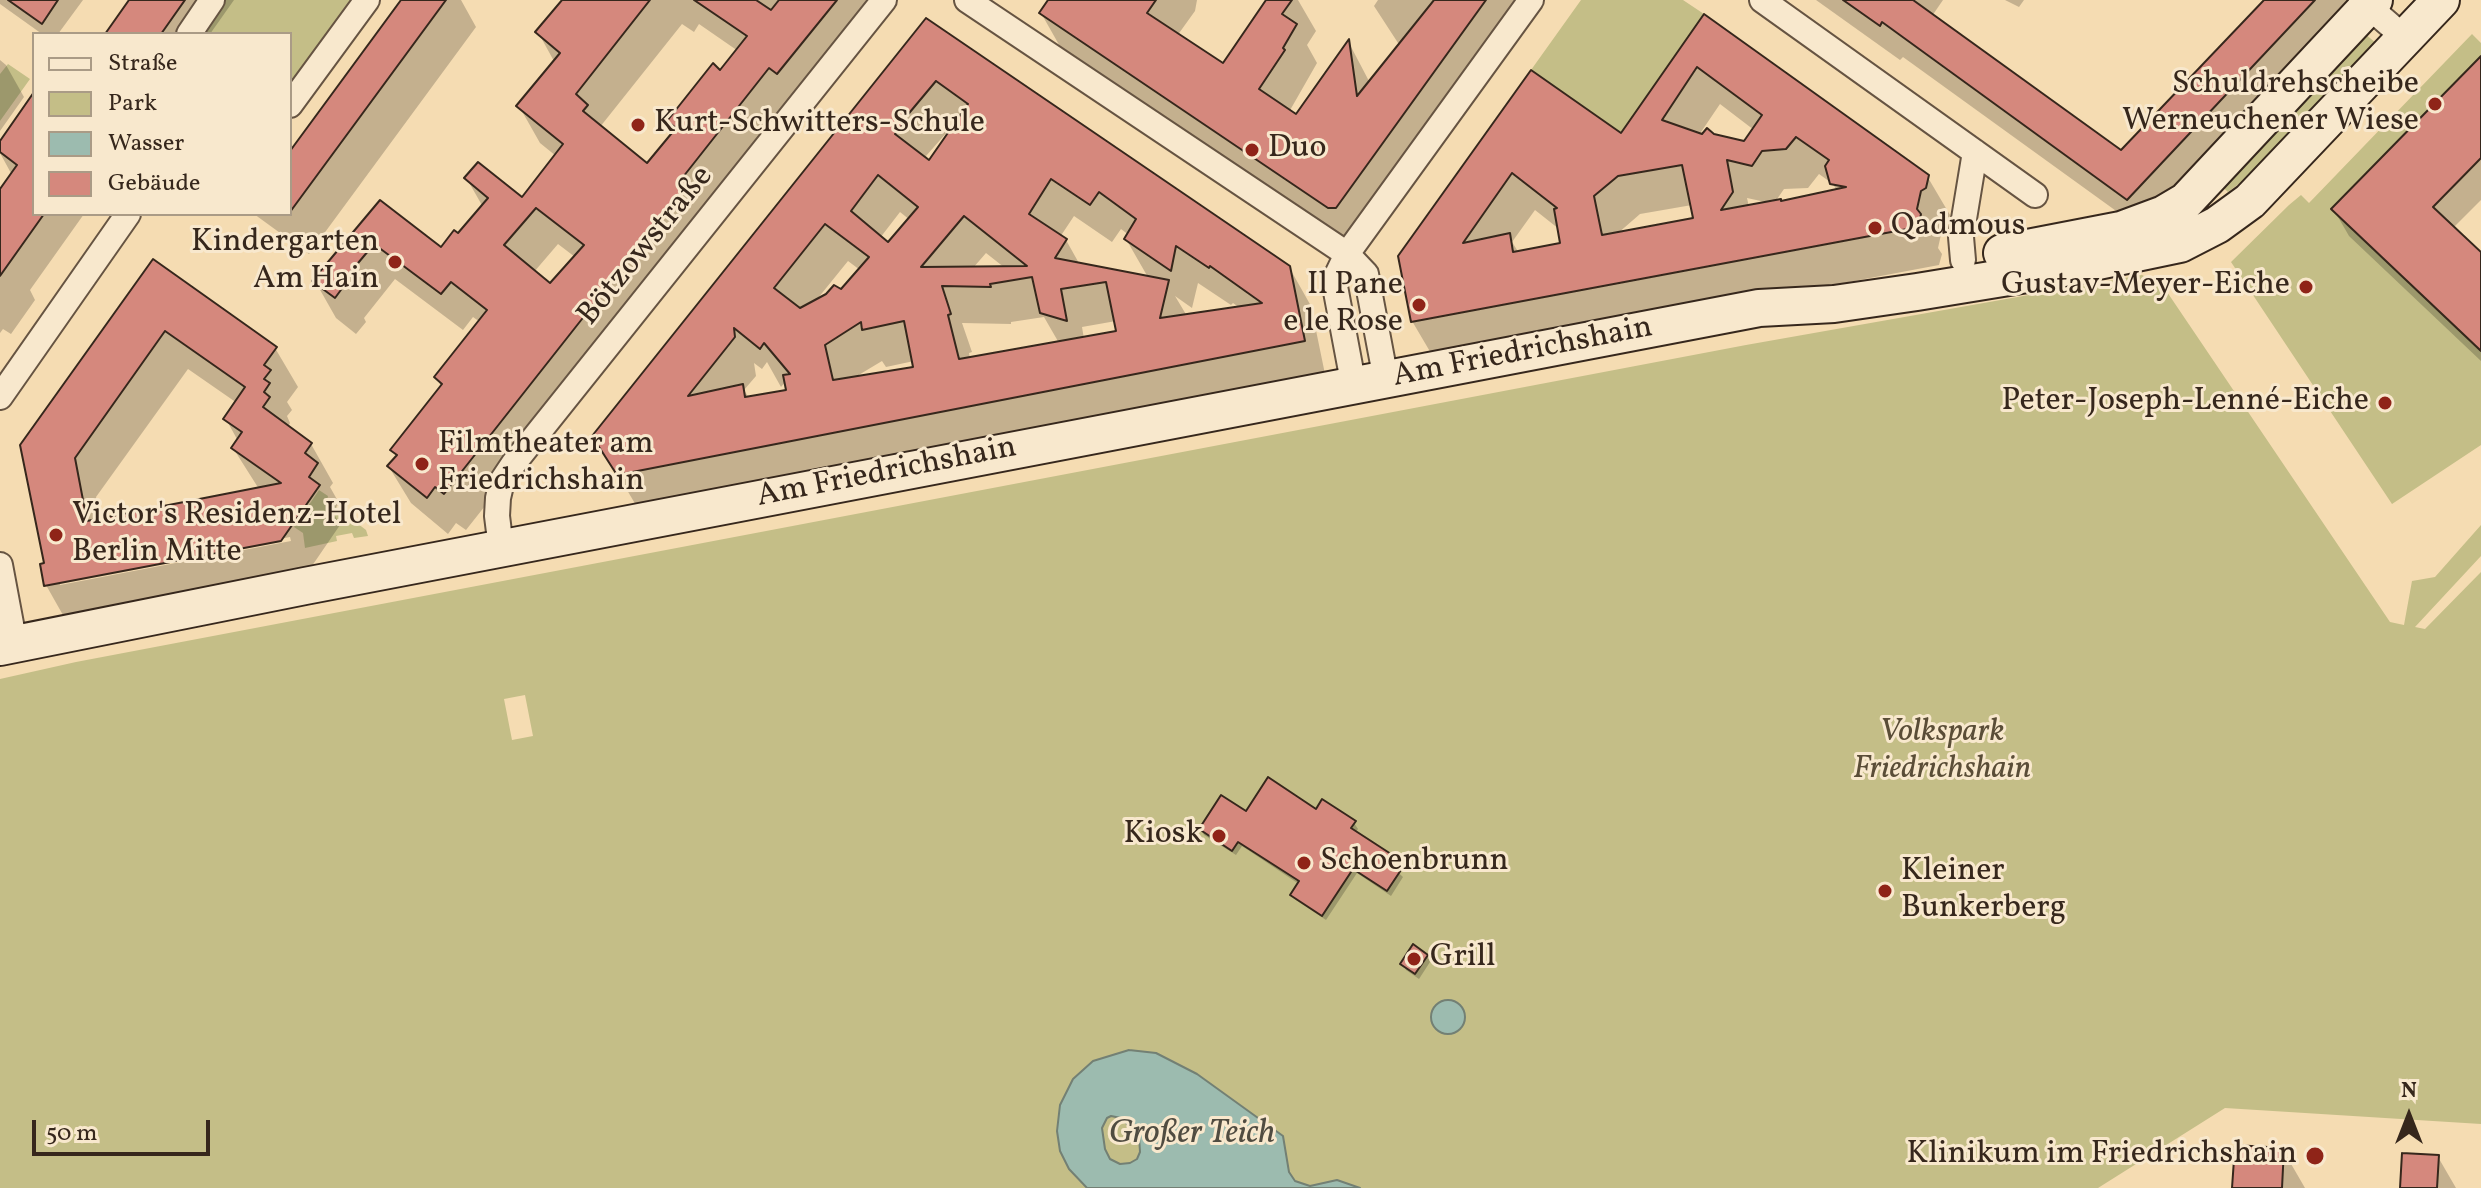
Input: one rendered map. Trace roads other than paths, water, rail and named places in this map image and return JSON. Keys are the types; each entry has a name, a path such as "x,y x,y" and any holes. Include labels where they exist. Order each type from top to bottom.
{"street":[{"path":"190,32 212,0"},
{"path":"292,102 367,0"},
{"name":"Bötzowstraße","path":"501,548 498,498 502,481 514,463 884,0"},
{"path":"967,0 1347,254 1366,274 1370,384"},
{"path":"1370,384 1334,281 1347,254 1531,0"},
{"path":"1762,0 2035,195"},
{"path":"2172,229 2217,225 2250,201 2441,0"},
{"path":"2172,229 2186,201 2368,2 2405,38"},
{"path":"1963,260 1961,237 1975,152"},
{"path":"0,397 127,216"},
{"name":"Am Friedrichshain","path":"1759,308 1800,291 2121,230 2172,229"},
{"name":"Am Friedrichshain","path":"0,565 7,646 501,548 1759,308 1834,304 2070,267 2172,229"}],"water":[{"path":"1448,1000 1460,1005 1465,1017 1460,1029 1448,1034 1436,1029 1431,1017 1436,1005"},
{"name":"Großer Teich","path":"1129,1050 1156,1053 1197,1074 1283,1136 1289,1172 1295,1181 1310,1186 1337,1180 1360,1188 1087,1188 1069,1169 1060,1151 1057,1131 1060,1105 1073,1079 1093,1061","holes":["1107,1118 1121,1118 1139,1136 1140,1152 1137,1159 1120,1164 1110,1159 1102,1128"]}],"place":[{"name":"Schuldrehscheibe Werneuchener Wiese","path":"2435,104"},
{"name":"Kurt-Schwitters-Schule","path":"638,125"},
{"name":"Duo","path":"1252,150"},
{"name":"Qadmous","path":"1875,228"},
{"name":"Kindergarten Am Hain","path":"395,262"},
{"name":"Gustav-Meyer-Eiche","path":"2306,287"},
{"name":"Il Pane e le Rose","path":"1419,305"},
{"name":"Peter-Joseph-Lenné-Eiche","path":"2385,403"},
{"name":"Filmtheater am Friedrichshain","path":"422,464"},
{"name":"Victor's Residenz-Hotel Berlin Mitte","path":"56,535"},
{"name":"Kiosk","path":"1219,836"},
{"name":"Schoenbrunn","path":"1304,863"},
{"name":"Kleiner Bunkerberg","path":"1885,891"},
{"name":"Grill","path":"1414,959"},
{"name":"Klinikum im Friedrichshain","path":"2315,1156"}],"park label":[{"name":"Volkspark Friedrichshain","path":"1942,752"}]}
